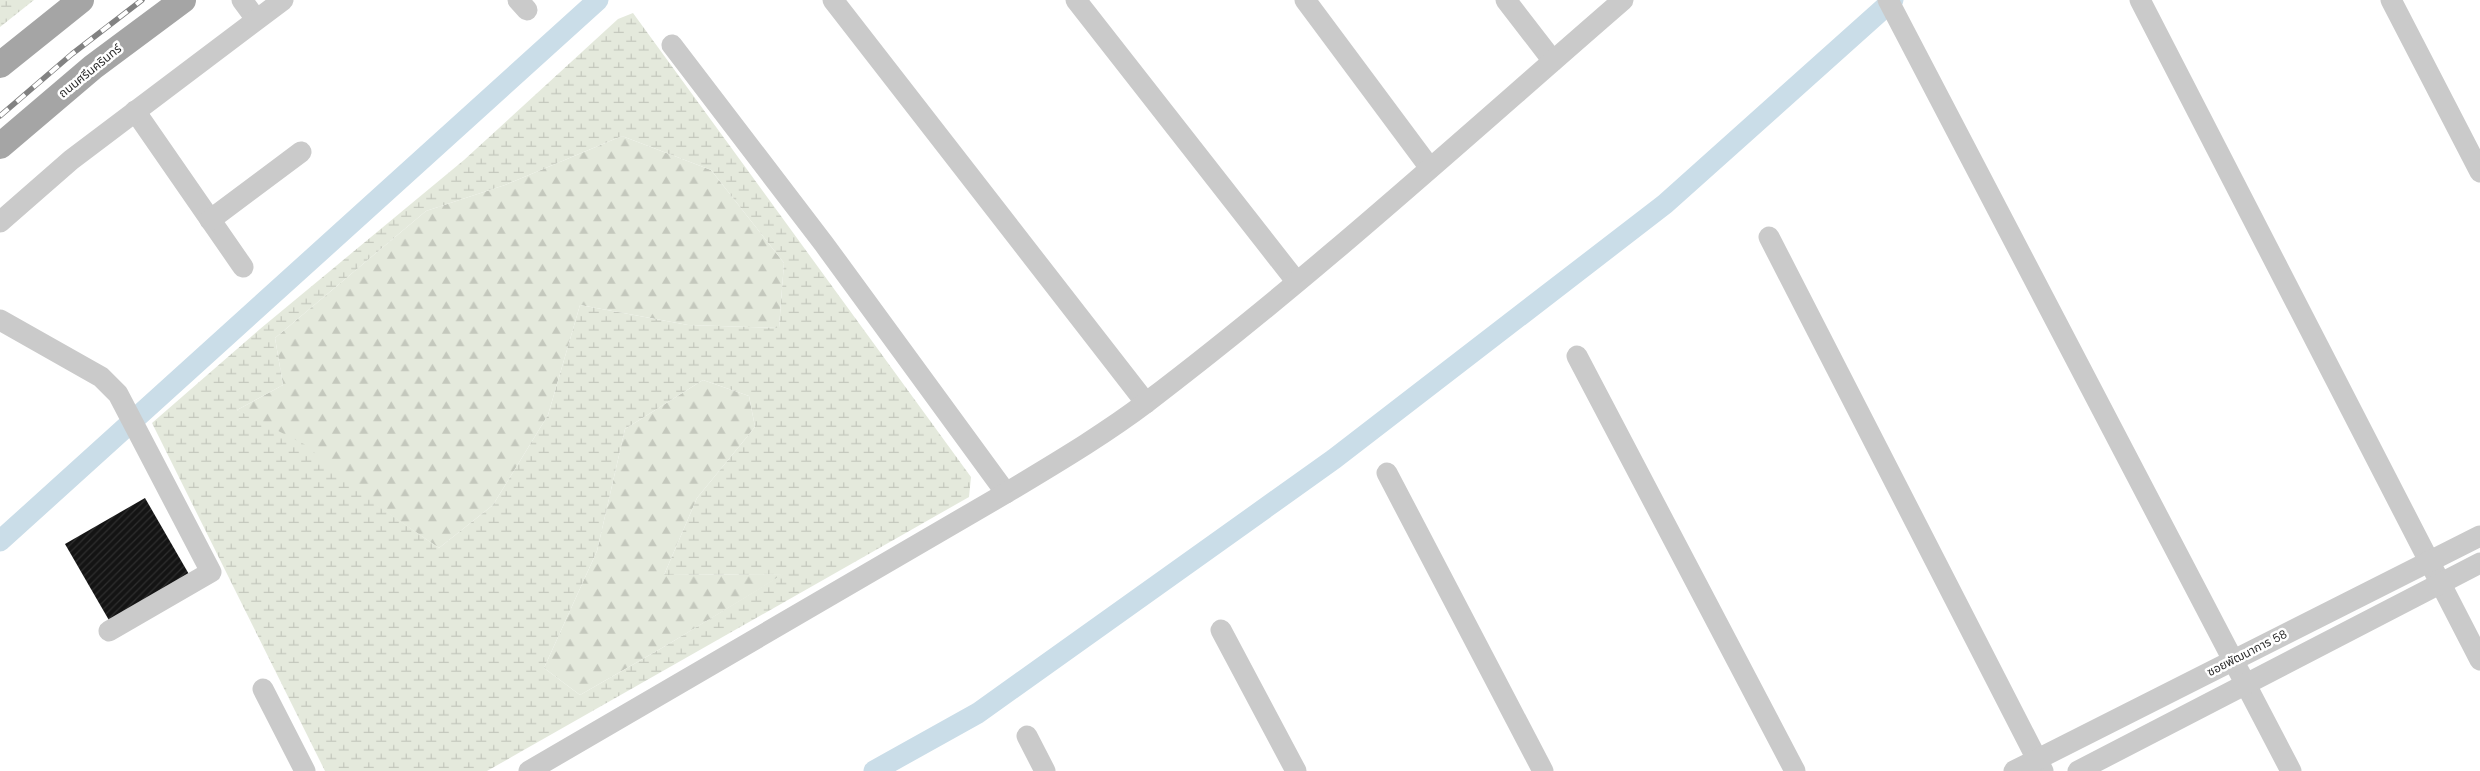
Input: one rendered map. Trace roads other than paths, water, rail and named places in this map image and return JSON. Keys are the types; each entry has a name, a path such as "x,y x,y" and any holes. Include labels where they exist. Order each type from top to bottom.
{"main road":[{"path":"0,65 81,0"},
{"name":"ถนนศรีนครินทร์","path":"0,146 94,67 183,0"}],"street":[{"path":"242,0 256,19"},
{"path":"0,222 71,160 283,0"},
{"path":"833,0 1146,403"},
{"path":"1076,0 1296,282"},
{"path":"1305,0 1430,168"},
{"path":"1506,0 1553,61"},
{"path":"529,771 1006,493 1084,446 1146,403 1296,282 1623,0"},
{"path":"1888,0 2290,771"},
{"path":"2140,0 2480,660"},
{"path":"2391,0 2480,172"},
{"path":"672,45 824,244 1006,493"},
{"path":"135,111 243,267"},
{"path":"210,220 301,152"},
{"path":"1769,237 2039,765"},
{"path":"0,320 101,377 118,394 152,455 211,572 109,631"},
{"path":"1577,356 1795,771"},
{"path":"1387,473 1543,771"},
{"name":"ซอยพัฒนาการ 58","path":"2014,771 2039,765 2233,661 2480,536"},
{"path":"2078,771 2480,563"},
{"path":"1222,630 1296,771"},
{"path":"263,689 305,771"},
{"path":"1027,736 1045,771"}],"waterway":[{"path":"0,541 598,0"},
{"path":"874,771 978,713 1334,459 1665,204 1893,0"}],"railway":[{"path":"0,116 72,54 142,0"}]}
